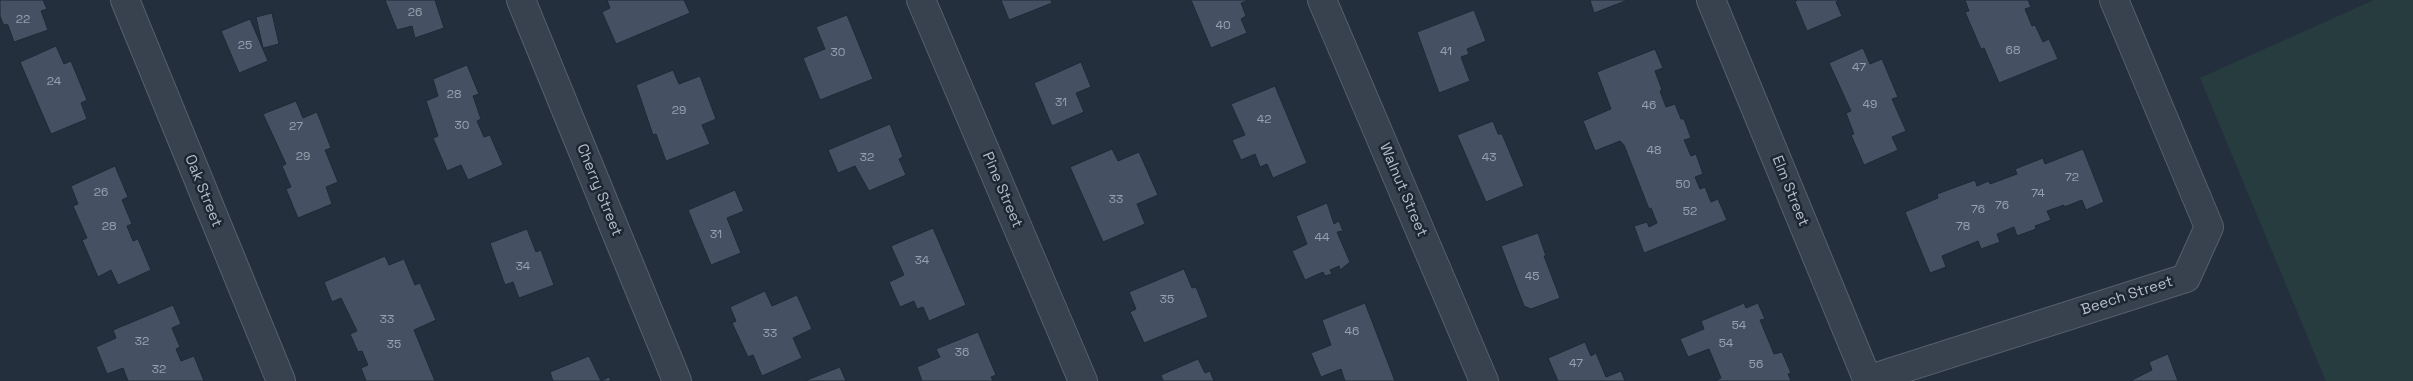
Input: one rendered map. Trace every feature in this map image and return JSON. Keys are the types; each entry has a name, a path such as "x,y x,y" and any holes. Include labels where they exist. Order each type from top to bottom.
{"street":[{"name":"Oak Street","path":"125,0 281,381"},
{"name":"Cherry Street","path":"521,0 677,381"},
{"name":"Pine Street","path":"921,0 1083,381"},
{"name":"Walnut Street","path":"1322,0 1484,381"},
{"name":"Elm Street","path":"1712,0 1867,380"},
{"name":"Beech Street","path":"1867,380 2186,278 2209,227 2114,0"}],"green space":[{"path":"2374,0 2413,0 2413,381 2326,381 2200,78"}],"building":[{"path":"0,0 43,0 47,9 41,11 48,30 14,42 8,25 3,24 0,16"},
{"path":"385,0 435,0 444,28 415,38 412,26 397,30"},
{"path":"607,0 684,0 690,13 616,44 602,12 610,8"},
{"path":"1001,0 1051,0 1052,3 1009,20"},
{"path":"1191,0 1249,0 1241,3 1246,16 1241,19 1247,33 1211,48"},
{"path":"1590,0 1628,0 1594,13"},
{"path":"1797,0 1839,0 1836,2 1842,16 1807,31 1795,2"},
{"path":"1965,0 2028,0 2031,7 2025,9 2032,26 2035,25 2043,42 2049,39 2058,59 1999,83 1984,48 1981,49 1965,12 1969,11"},
{"path":"1474,10 1486,41 1467,49 1469,54 1461,57 1470,81 1439,93 1417,32"},
{"path":"272,13 279,44 263,48 256,17"},
{"path":"847,15 873,79 820,100 803,58 825,49 816,27"},
{"path":"250,19 268,61 239,73 221,31"},
{"path":"56,46 64,64 71,61 87,100 81,103 87,119 51,134 20,62"},
{"path":"1863,48 1870,64 1882,59 1898,97 1892,99 1906,131 1892,137 1898,150 1864,165 1851,135 1854,134 1846,113 1851,111 1829,63"},
{"path":"1655,49 1663,68 1655,71 1662,90 1660,91 1666,107 1675,104 1681,119 1684,119 1691,138 1684,140 1691,156 1696,154 1703,174 1695,177 1700,189 1705,187 1711,202 1718,199 1727,220 1644,253 1634,226 1647,222 1649,227 1657,223 1651,208 1649,209 1624,145 1620,141 1595,151 1583,121 1611,109 1597,72"},
{"path":"1081,62 1091,87 1076,93 1084,112 1052,126 1034,83"},
{"path":"467,65 479,94 473,96 481,119 477,121 484,137 490,135 503,165 468,180 461,165 447,171 433,138 438,136 426,101 438,96 433,79"},
{"path":"673,70 679,84 700,76 716,119 702,125 710,144 666,161 656,134 653,135 636,85"},
{"path":"1275,86 1307,163 1273,178 1267,164 1260,167 1255,154 1241,160 1232,140 1245,135 1231,104"},
{"path":"296,101 303,118 317,112 331,148 325,150 338,182 326,187 332,204 298,218 286,189 291,187 282,166 286,164 263,114"},
{"path":"1493,121 1498,134 1502,134 1524,186 1486,202 1457,135"},
{"path":"890,124 903,157 899,159 906,175 869,191 855,166 838,173 828,150"},
{"path":"1112,149 1118,161 1139,152 1158,195 1137,204 1145,224 1103,242 1070,167"},
{"path":"2083,149 2104,202 2086,210 2082,200 2047,211 2051,220 2035,226 2036,229 2017,236 2014,227 1997,234 2000,242 1981,249 1978,241 1942,256 1946,267 1930,273 1905,212 1938,198 1937,194 1975,180 1977,186 1989,181 1990,184 2017,174 2015,169 2043,158 2045,164"},
{"path":"115,166 128,197 122,200 132,224 127,226 133,241 138,239 151,270 118,285 111,270 98,277 82,240 87,238 73,206 78,204 71,186"},
{"path":"735,190 744,211 727,218 741,253 711,265 688,210"},
{"path":"1327,203 1334,224 1339,221 1343,231 1337,232 1350,262 1340,270 1339,266 1330,270 1332,274 1325,276 1323,272 1305,280 1292,251 1307,244 1296,216"},
{"path":"933,228 966,305 929,321 923,307 917,309 914,301 900,307 889,282 904,275 891,246"},
{"path":"527,229 536,252 541,250 554,285 519,298 513,282 505,285 490,243"},
{"path":"1538,233 1546,256 1544,256 1560,298 1531,309 1524,306 1501,246"},
{"path":"385,256 389,265 404,259 415,285 420,283 436,320 414,330 435,381 366,381 361,368 368,365 362,351 358,352 350,334 357,331 341,298 332,302 324,282"},
{"path":"1184,269 1192,288 1196,287 1208,317 1144,343 1130,312 1136,309 1129,292"},
{"path":"765,291 772,306 797,295 812,329 793,338 802,358 762,376 753,355 748,357 732,323 736,321 730,307"},
{"path":"1365,303 1395,381 1345,381 1341,369 1321,377 1311,353 1331,345 1322,320"},
{"path":"1744,303 1746,308 1758,303 1765,319 1760,320 1774,354 1782,352 1791,373 1788,374 1791,381 1715,381 1721,378 1709,349 1688,357 1680,339 1704,329 1701,321"},
{"path":"173,305 181,324 172,328 180,347 176,349 181,361 194,356 204,381 128,381 123,368 107,374 96,347 116,338 113,330"},
{"path":"978,332 996,375 991,377 993,381 922,381 917,367 940,357 936,349"},
{"path":"1585,342 1591,356 1596,353 1606,377 1621,371 1625,381 1558,381 1548,358"},
{"path":"2168,354 2178,381 2130,381 2152,370 2149,362"},
{"path":"589,356 601,381 553,381 550,372"},
{"path":"1198,359 1205,373 1210,371 1214,381 1163,381 1161,375"},
{"path":"840,367 846,381 807,381 807,380"},
{"path":"609,377 611,381 601,381"}]}
